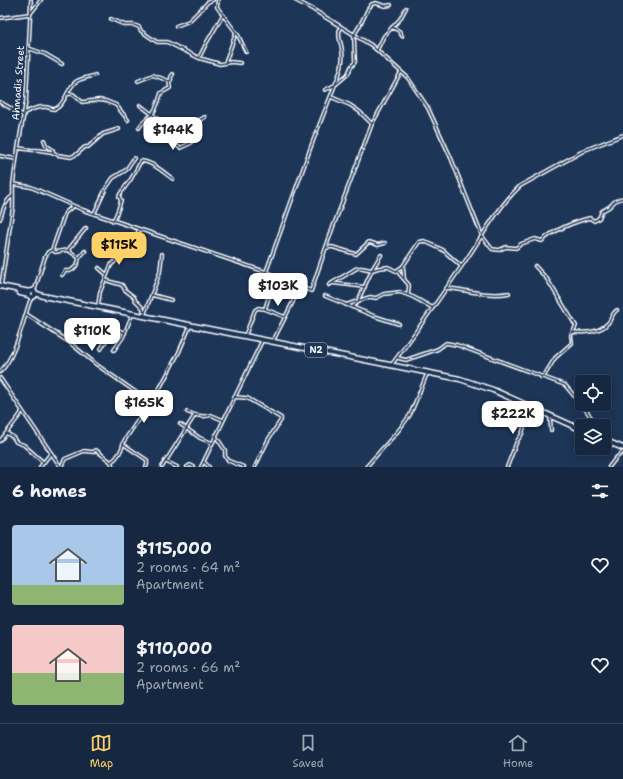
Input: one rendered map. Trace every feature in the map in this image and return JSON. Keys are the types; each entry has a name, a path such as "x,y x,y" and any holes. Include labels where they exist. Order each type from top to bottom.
{"highway":[{"name":"N2","path":"0,287 132,313 145,314 191,325 471,382 521,402 575,427"},
{"path":"611,443 623,448"}],"street":[{"name":"Ahmadis Street","path":"0,287 13,207 13,184 24,114 31,0"},
{"path":"0,18 30,14 41,0"},
{"path":"176,26 189,21 208,2 212,0"},
{"path":"218,0 217,7 236,33 246,52"},
{"path":"295,0 377,50 414,86 428,108 452,158 482,236 492,249 499,250 506,247 516,248 521,244 535,239 542,241 549,235 575,222 590,218 594,221 599,218 602,211 609,207 614,201 623,198"},
{"path":"325,90 335,85 348,74 355,62 354,35 368,9 372,4 379,3 385,6 391,5"},
{"path":"377,50 384,36 400,20 406,8"},
{"path":"199,58 206,42 223,15"},
{"path":"110,19 125,25 134,25 157,42 167,42 199,58 220,64 240,64"},
{"path":"266,272 343,61 342,49 338,34 340,27"},
{"path":"392,27 399,31 402,36"},
{"path":"224,63 236,33"},
{"path":"28,48 45,54 62,64"},
{"path":"13,184 31,187 94,214 197,248 237,264 266,272 279,279 310,291 372,124 401,72"},
{"path":"139,128 141,124 152,114 159,101 161,93 170,88 169,81 171,80 173,74"},
{"path":"0,102 24,114 36,107 45,106 50,109 55,108 62,103 73,84 77,81 95,75"},
{"path":"138,81 153,75 169,81"},
{"path":"67,94 73,94 84,103 99,100 111,103 116,106 128,120"},
{"path":"331,97 350,105 360,112 372,124"},
{"path":"140,106 152,114 163,126 168,140 180,148 191,144"},
{"path":"166,132 175,134 190,123 205,117"},
{"path":"18,148 71,156 85,147 88,147 104,134 119,129"},
{"path":"391,366 447,288 507,200 520,186 585,150 623,135"},
{"path":"172,142 182,138 194,138"},
{"path":"44,140 46,145 53,150 53,153"},
{"path":"0,156 16,159"},
{"path":"94,214 106,188 113,178 126,170 134,158"},
{"path":"113,221 118,212 117,210 121,200 119,197 120,194 131,179 141,161 152,164 173,178"},
{"path":"0,218 7,201 13,196"},
{"path":"0,372 6,366 13,351 36,286 44,257 52,250 65,213 73,206"},
{"path":"52,250 55,252 68,250 86,228"},
{"path":"98,306 100,292 113,262 130,246 139,230"},
{"path":"396,271 403,266 419,242 424,241 443,250 461,266"},
{"path":"326,248 332,247 356,254 369,242 378,245 385,243"},
{"path":"68,250 79,258"},
{"path":"62,275 65,271 70,271 74,268 79,262 79,258 85,251"},
{"path":"145,314 160,272 162,254"},
{"path":"351,307 359,300 372,270 381,255"},
{"path":"403,266 404,278"},
{"path":"535,266 547,279 576,326 571,335 572,343 555,358 544,376 540,377"},
{"path":"329,285 357,268 372,270 388,267 396,271 409,285 408,295"},
{"path":"99,268 107,275"},
{"path":"265,309 268,299 279,279"},
{"path":"105,280 122,285 143,308 145,314"},
{"path":"332,283 365,287"},
{"path":"272,341 300,288"},
{"path":"447,288 476,291 490,295 509,293"},
{"path":"346,305 370,297 376,298 388,293 400,292 433,308"},
{"path":"152,295 171,300"},
{"path":"325,296 384,320 399,324"},
{"path":"245,336 255,310 258,308 265,309 285,318"},
{"path":"573,332 587,333 601,329 607,324 613,313 617,310"},
{"path":"114,350 125,333 132,313"},
{"path":"26,314 69,342 108,373 150,402"},
{"path":"108,325 125,333"},
{"path":"111,462 117,458 124,441 170,369 191,325"},
{"path":"101,349 114,327"},
{"path":"201,467 215,435 263,339"},
{"path":"397,358 406,360 438,348 446,343 457,345 565,385 592,419"},
{"path":"366,467 410,415 427,372"},
{"path":"0,378 61,467 65,459 84,451 93,452 96,450 111,462 113,467"},
{"path":"234,397 247,398 281,418 255,467"},
{"path":"507,467 524,427 525,418 521,402"},
{"path":"0,441 22,411"},
{"path":"187,412 194,415 211,415 223,420"},
{"path":"162,467 194,415"},
{"path":"550,415 552,430"},
{"path":"180,424 200,438 212,444"},
{"path":"6,433 13,437 16,442 24,445 43,462"},
{"path":"215,435 225,450 225,456 229,460 244,467"},
{"path":"124,444 147,460 148,465 146,467"},
{"path":"609,467 623,452"},
{"path":"40,467 51,453"},
{"path":"166,461 177,467"},
{"path":"204,462 209,467"},
{"path":"187,467 190,465 194,467"}]}
